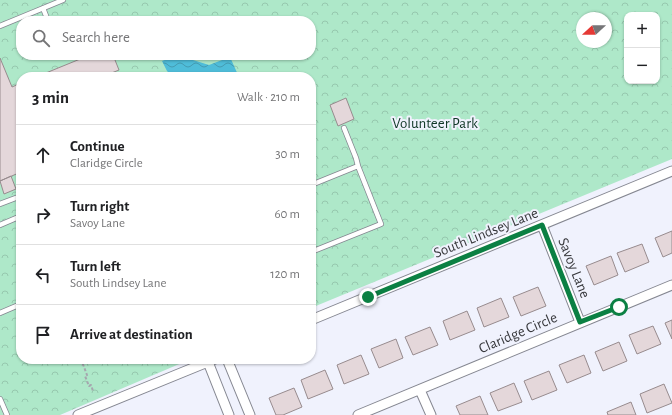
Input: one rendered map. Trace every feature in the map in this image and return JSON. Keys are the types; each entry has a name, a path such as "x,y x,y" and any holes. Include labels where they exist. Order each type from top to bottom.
{"street":[{"name":"South Lindsey Lane","path":"316,318 672,171"},
{"name":"Savoy Lane","path":"542,225 580,322"},
{"name":"Claridge Circle","path":"358,415 672,285"},
{"path":"78,415 200,364"},
{"path":"211,364 229,415"},
{"path":"230,364 250,415"},
{"path":"420,390 431,415"}],"lane":[{"path":"24,16 63,0"},
{"path":"43,8 46,16"},
{"path":"0,26 16,19"},
{"path":"316,250 381,224 344,128"},
{"path":"316,183 358,166"},
{"path":"0,204 16,198"},
{"path":"0,223 16,218"},
{"path":"0,313 16,306"},
{"path":"0,399 6,415"}],"path":[{"path":"83,364 87,375 85,376 93,391"}],"green space":[{"name":"Volunteer Park","path":"0,0 672,0 672,159 316,306 316,72 16,72 16,364 179,364 60,415 0,415"}],"water":[{"path":"193,60 209,65 222,60 231,60 237,72 168,72 162,61"}],"building":[{"path":"0,58 12,87 16,85 16,174 0,181"},
{"path":"78,60 115,60 119,70 114,72 48,72"},
{"path":"346,98 354,119 338,126 330,105"},
{"path":"11,176 16,189 4,194 0,181"},
{"path":"672,231 672,253 663,257 655,238"},
{"path":"642,244 649,262 625,272 617,253"},
{"path":"611,256 618,275 594,285 586,266"},
{"path":"538,287 546,306 521,316 513,297"},
{"path":"501,298 509,317 484,327 477,308"},
{"path":"467,311 475,330 450,340 443,321"},
{"path":"672,320 672,339 665,323"},
{"path":"653,326 661,344 637,354 629,335"},
{"path":"430,327 438,345 413,355 405,337"},
{"path":"396,339 403,358 379,368 371,349"},
{"path":"619,342 627,361 603,371 595,352"},
{"path":"361,355 369,374 344,384 337,365"},
{"path":"584,355 591,373 567,383 559,365"},
{"path":"325,370 333,389 308,399 301,380"},
{"path":"549,371 557,390 532,400 524,381"},
{"path":"514,383 522,402 498,411 490,393"},
{"path":"664,384 672,403 647,413 640,394"},
{"path":"294,388 302,407 283,415 276,415 269,398"},
{"path":"480,396 488,415 460,415 456,406"},
{"path":"631,402 636,415 608,415 607,412"}],"route":[{"path":"368,297 542,225 580,322 619,307"}]}
